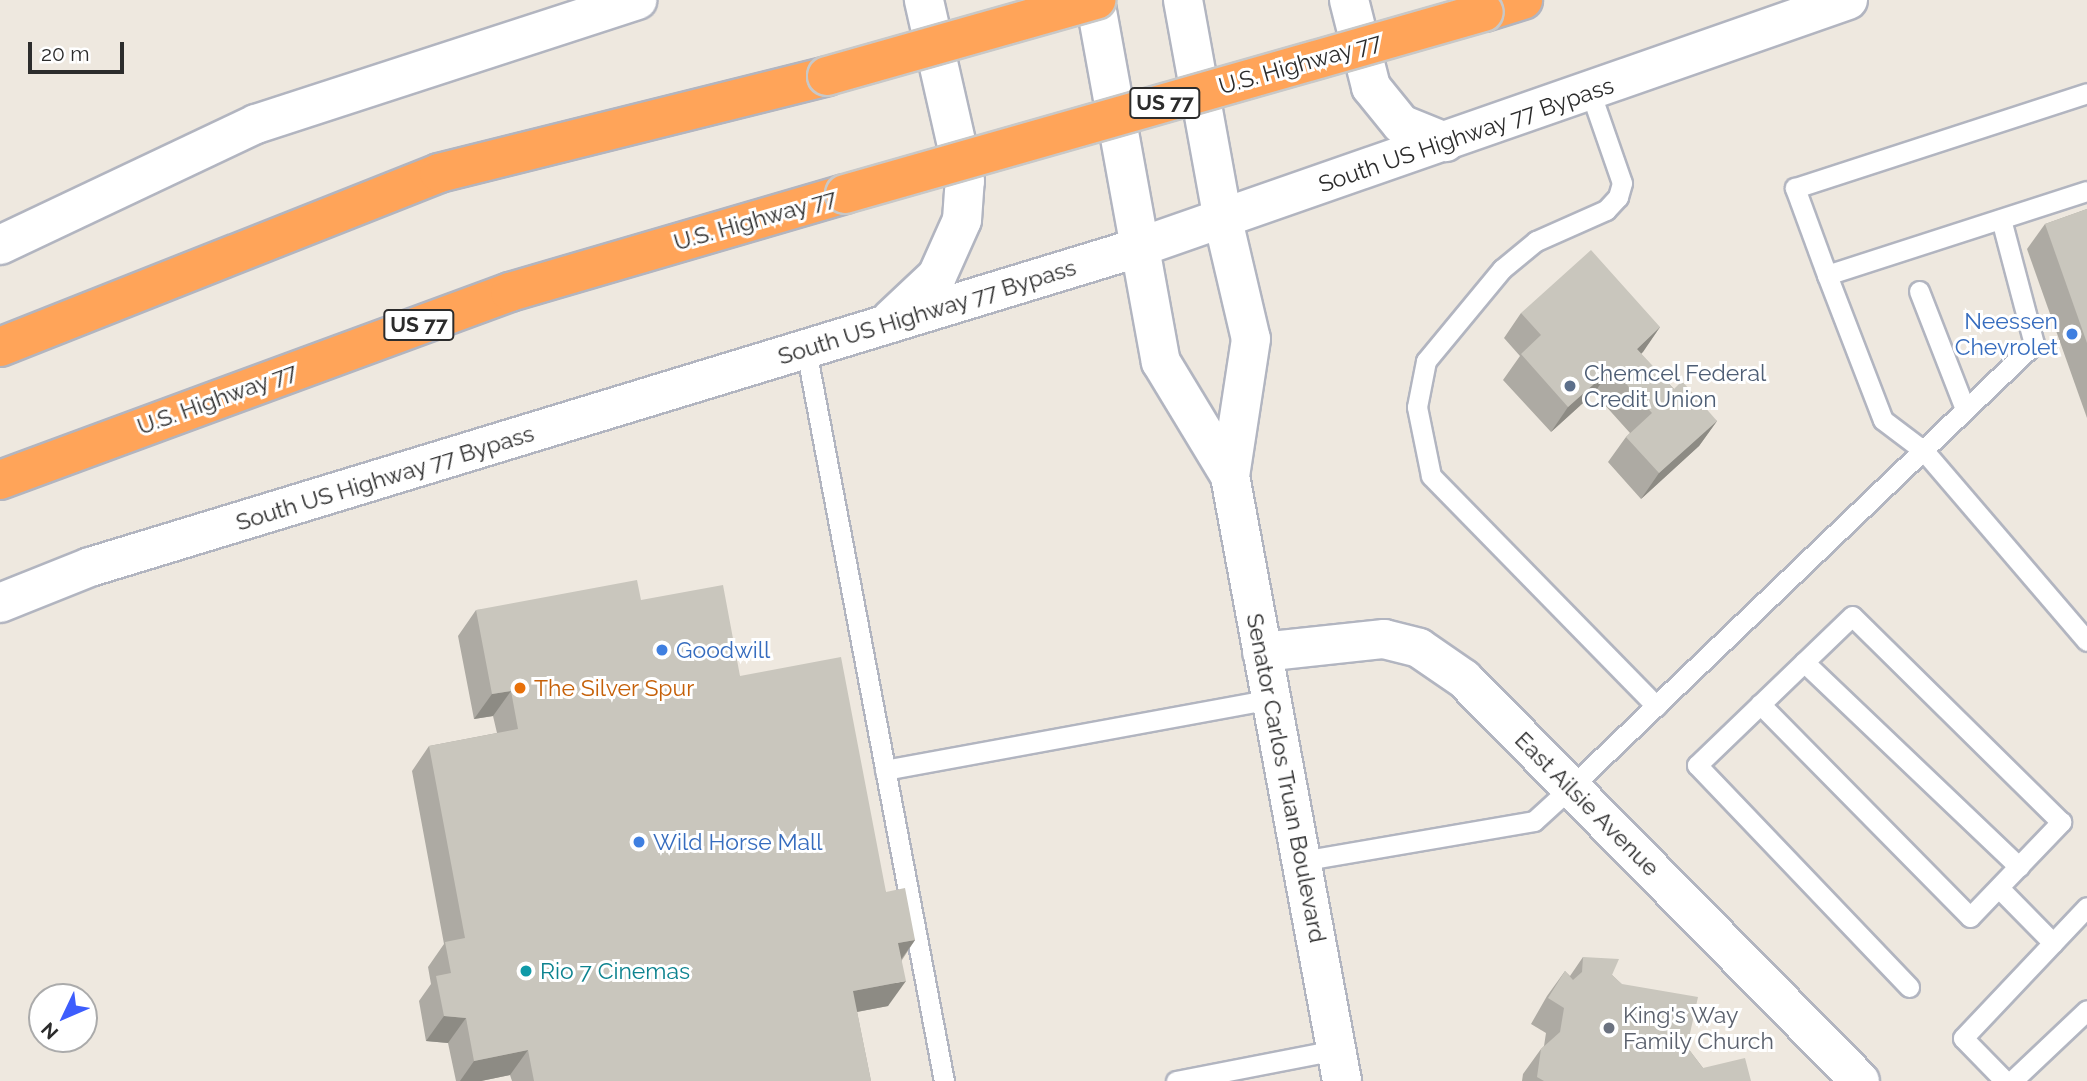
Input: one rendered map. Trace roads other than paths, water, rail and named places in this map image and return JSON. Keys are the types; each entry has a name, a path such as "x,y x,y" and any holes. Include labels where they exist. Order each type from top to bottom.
{"highway":[{"path":"0,347 439,173 827,76 1096,0"},
{"name":"U.S. Highway 77","path":"0,480 510,292 1523,0"}],"street":[{"path":"0,245 256,124 637,0"},
{"path":"885,326 937,276 962,220 965,181 924,0"},
{"name":"Senator Carlos Truan Boulevard","path":"1096,0 1137,248 1161,362 1230,476"},
{"name":"Senator Carlos Truan Boulevard","path":"1183,0 1223,220 1251,339 1230,476 1339,1065"},
{"path":"1349,0 1371,87 1401,124 1445,142"},
{"name":"South US Highway 77 Bypass","path":"0,603 90,567 885,326 1223,220 1848,0"},
{"name":"East Ailsie Avenue","path":"1262,652 1384,639 1419,648 1464,679 1860,1081"}],"lane":[{"path":"1590,91 1622,183 1618,197 1606,211 1536,241 1502,269 1426,361 1417,407 1431,476 1656,706"},
{"path":"2087,93 1795,188 1883,420 1924,451 2087,641"},
{"path":"1827,275 2087,191"},
{"path":"1301,861 1534,821 1570,788 2034,344 2001,219"},
{"path":"1919,291 1965,409"},
{"path":"806,350 944,1081"},
{"path":"1760,704 1970,917 2061,822 1852,616 1760,704 1697,765 1909,986"},
{"path":"1804,662 2019,867"},
{"path":"885,770 1271,699"},
{"path":"1999,888 2053,943"},
{"path":"2005,1081 1963,1038 2087,907"},
{"path":"2012,1081 2087,1010"},
{"path":"1176,1081 1339,1065"}],"place":[{"name":"Neessen Chevrolet","path":"2072,334"},
{"name":"Chemcel Federal Credit Union","path":"1570,386"},
{"name":"Goodwill","path":"662,650"},
{"name":"The Silver Spur","path":"520,688"},
{"name":"Wild Horse Mall","path":"639,842"},
{"name":"Rio 7 Cinemas","path":"526,971"},
{"name":"King's Way Family Church","path":"1609,1028"}]}
